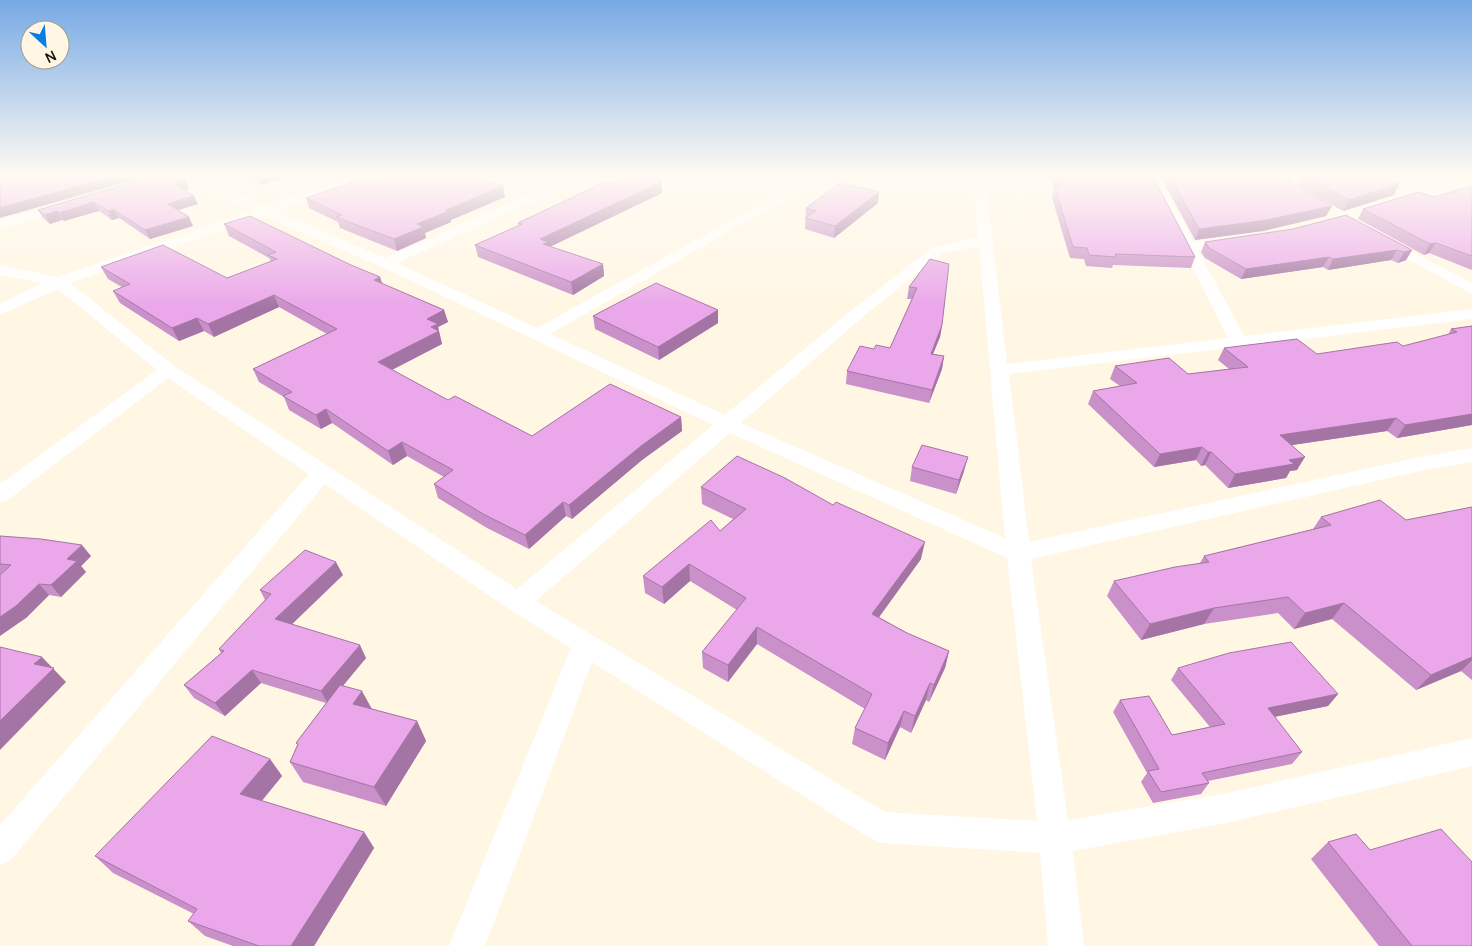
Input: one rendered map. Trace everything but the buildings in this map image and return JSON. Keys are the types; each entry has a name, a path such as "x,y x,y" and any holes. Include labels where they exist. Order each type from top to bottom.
{"street":[{"path":"0,225 20,219"},
{"path":"0,310 59,282 238,219"},
{"path":"280,219 385,263 727,424 1018,553 1420,464 1472,455"},
{"path":"385,263 483,219"},
{"path":"538,334 743,219"},
{"path":"984,219 1018,553 1055,838 1066,946"},
{"path":"1175,219 1239,342"},
{"path":"1302,230 1336,219"},
{"path":"1342,219 1358,227"},
{"path":"1376,236 1472,289"},
{"path":"518,602 859,312 938,250 986,240"},
{"path":"1190,247 1246,240"},
{"path":"0,270 59,282 168,370 518,602 880,827 1055,838 1227,808 1472,752"},
{"path":"1000,370 1472,314"},
{"path":"0,495 168,370"},
{"path":"0,849 323,472"},
{"path":"467,946 586,643"}]}
